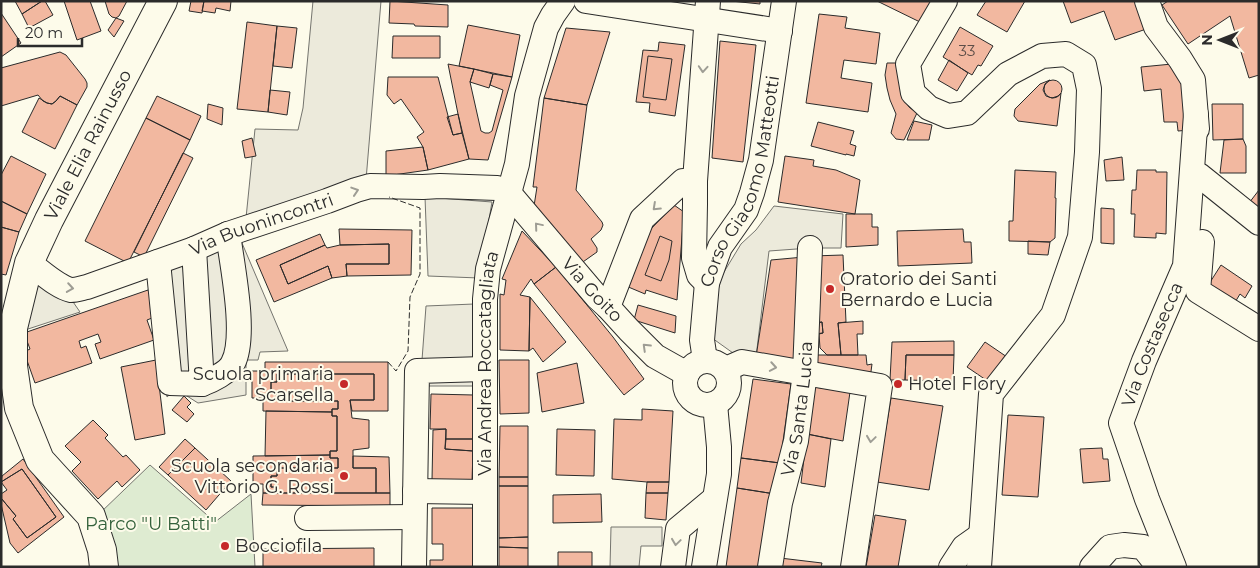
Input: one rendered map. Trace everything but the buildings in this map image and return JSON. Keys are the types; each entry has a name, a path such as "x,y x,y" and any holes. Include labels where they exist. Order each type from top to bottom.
{"main road":[{"name":"Viale Elia Rainusso","path":"104,567 102,550 91,516 40,460 19,408 13,366 13,328 29,263 49,220 163,1"}],"street":[{"name":"Via Andrea Roccatagliata","path":"484,567 484,369 485,299 488,270 517,164 527,96 546,28 552,15 563,1"},
{"path":"586,1 707,11 780,31"},
{"name":"Corso Giacomo Matteotti","path":"706,368 702,340 707,283 720,247 746,210 752,193 761,160 784,1"},
{"path":"945,1 908,64 913,93 929,108 948,116 967,114 1008,74 1042,56 1066,54 1084,65 1089,89 1087,152 1080,237 1053,316 991,394 979,567"},
{"name":"Via Costasecca","path":"1147,1 1156,27 1180,58 1193,80 1203,246 1198,291 1259,329"},
{"path":"707,11 694,181 694,258 700,275 707,283"},
{"name":"Via Costasecca","path":"1174,567 1147,499 1121,423 1144,361 1184,266 1196,114"},
{"path":"1200,175 1259,223"},
{"path":"608,306 642,219 683,181 694,181"},
{"name":"Via Buonincontri","path":"29,263 58,285 73,290 87,287 158,262 228,234 370,186 497,188 508,192"},
{"name":"Via Goito","path":"508,192 597,297 608,306 655,356 706,368"},
{"path":"158,262 170,383 202,384 214,380 233,364 238,349 239,323 228,234"},
{"path":"194,248 202,384"},
{"name":"Via Santa Lucia","path":"770,567 780,503 796,441 805,373 810,248"},
{"path":"706,368 729,377 730,385 728,393 722,400 708,405 694,401 689,395 685,381 706,368 742,362 880,386 853,567"},
{"path":"414,567 417,371 484,369"},
{"path":"704,567 719,474 719,447 715,404"},
{"path":"415,491 484,492"},
{"path":"673,567 678,529 714,499"},
{"path":"307,518 414,518"},
{"path":"951,567 964,547 981,535"},
{"path":"1092,567 1110,547 1124,545 1143,547 1157,567"}],"green space":[{"name":"Parco \"U Batti\"","path":"150,465 215,522 251,494 255,567 112,567 99,514"}],"shaded area":[{"path":"313,1 381,1 366,180 246,218 255,129 298,130 303,108"},
{"path":"425,197 492,202 479,278 428,276"},
{"path":"774,206 843,214 841,248 769,251 756,357 733,353 712,338 715,289 741,244 756,230"},
{"path":"239,236 288,351 260,352 258,360 246,360 246,395 198,403 176,389 167,397 159,320 151,268"},
{"path":"36,284 69,296 80,312 25,330"},
{"path":"474,304 474,359 422,360 426,306"},
{"path":"475,374 474,386 424,386 425,376"},
{"path":"611,527 662,527 662,546 641,546 639,567 610,567"}],"fence":[{"path":"388,362 396,371 408,351 410,297 420,274 420,208 389,197"}],"place":[{"name":"Oratorio dei Santi Bernardo e Lucia","path":"830,289"},
{"name":"Scuola primaria Scarsella","path":"344,384"},
{"name":"Hotel Flory","path":"898,384"},
{"name":"Scuola secondaria Vittorio G. Rossi","path":"344,476"},
{"name":"Bocciofila","path":"225,546"}]}
